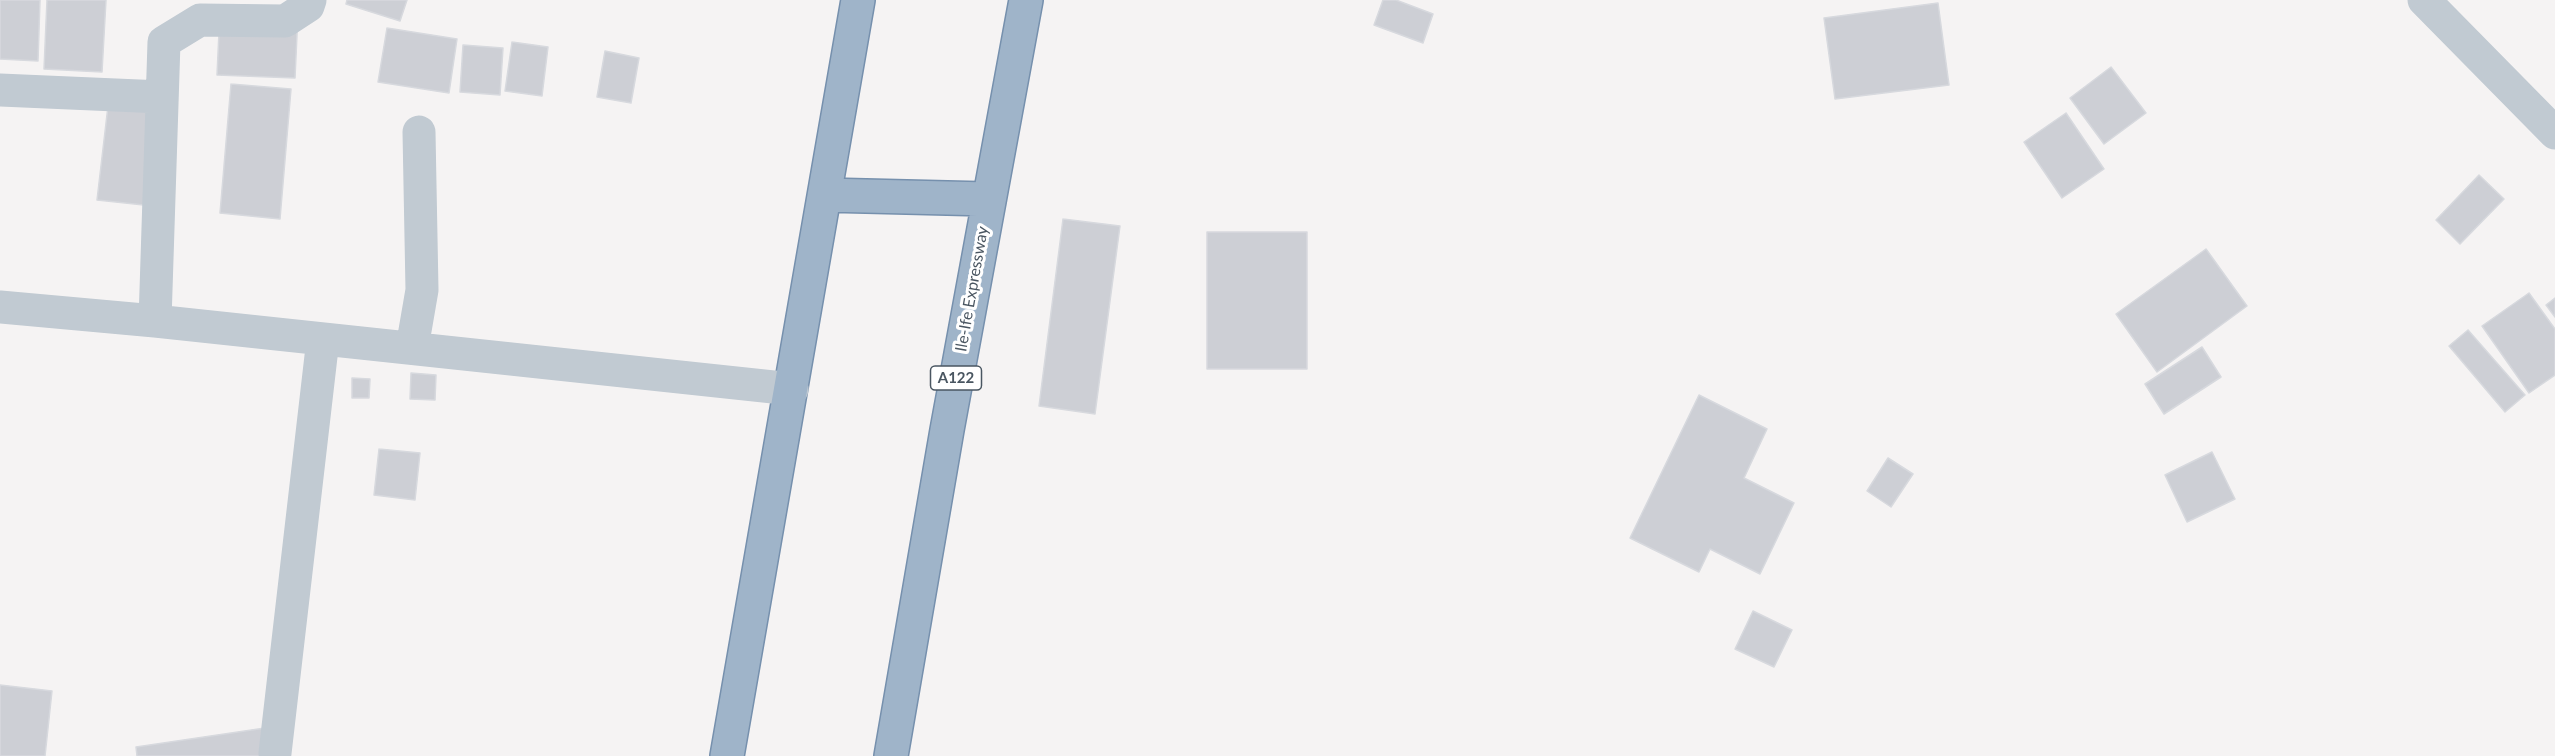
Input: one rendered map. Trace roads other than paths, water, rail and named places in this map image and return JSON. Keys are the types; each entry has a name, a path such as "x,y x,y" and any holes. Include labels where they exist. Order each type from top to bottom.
{"highway":[{"path":"727,756 858,0"},
{"name":"Ile-Ife Expressway","path":"891,756 988,200 1026,0"},
{"path":"825,195 988,200"}],"street":[{"path":"155,321 164,42 200,20 285,21 308,6 310,0"},
{"path":"2424,0 2555,133"},
{"path":"0,90 162,97"},
{"path":"412,348 422,290 419,132"},
{"path":"0,307 155,321 792,389"},
{"path":"275,753 323,339"}]}
